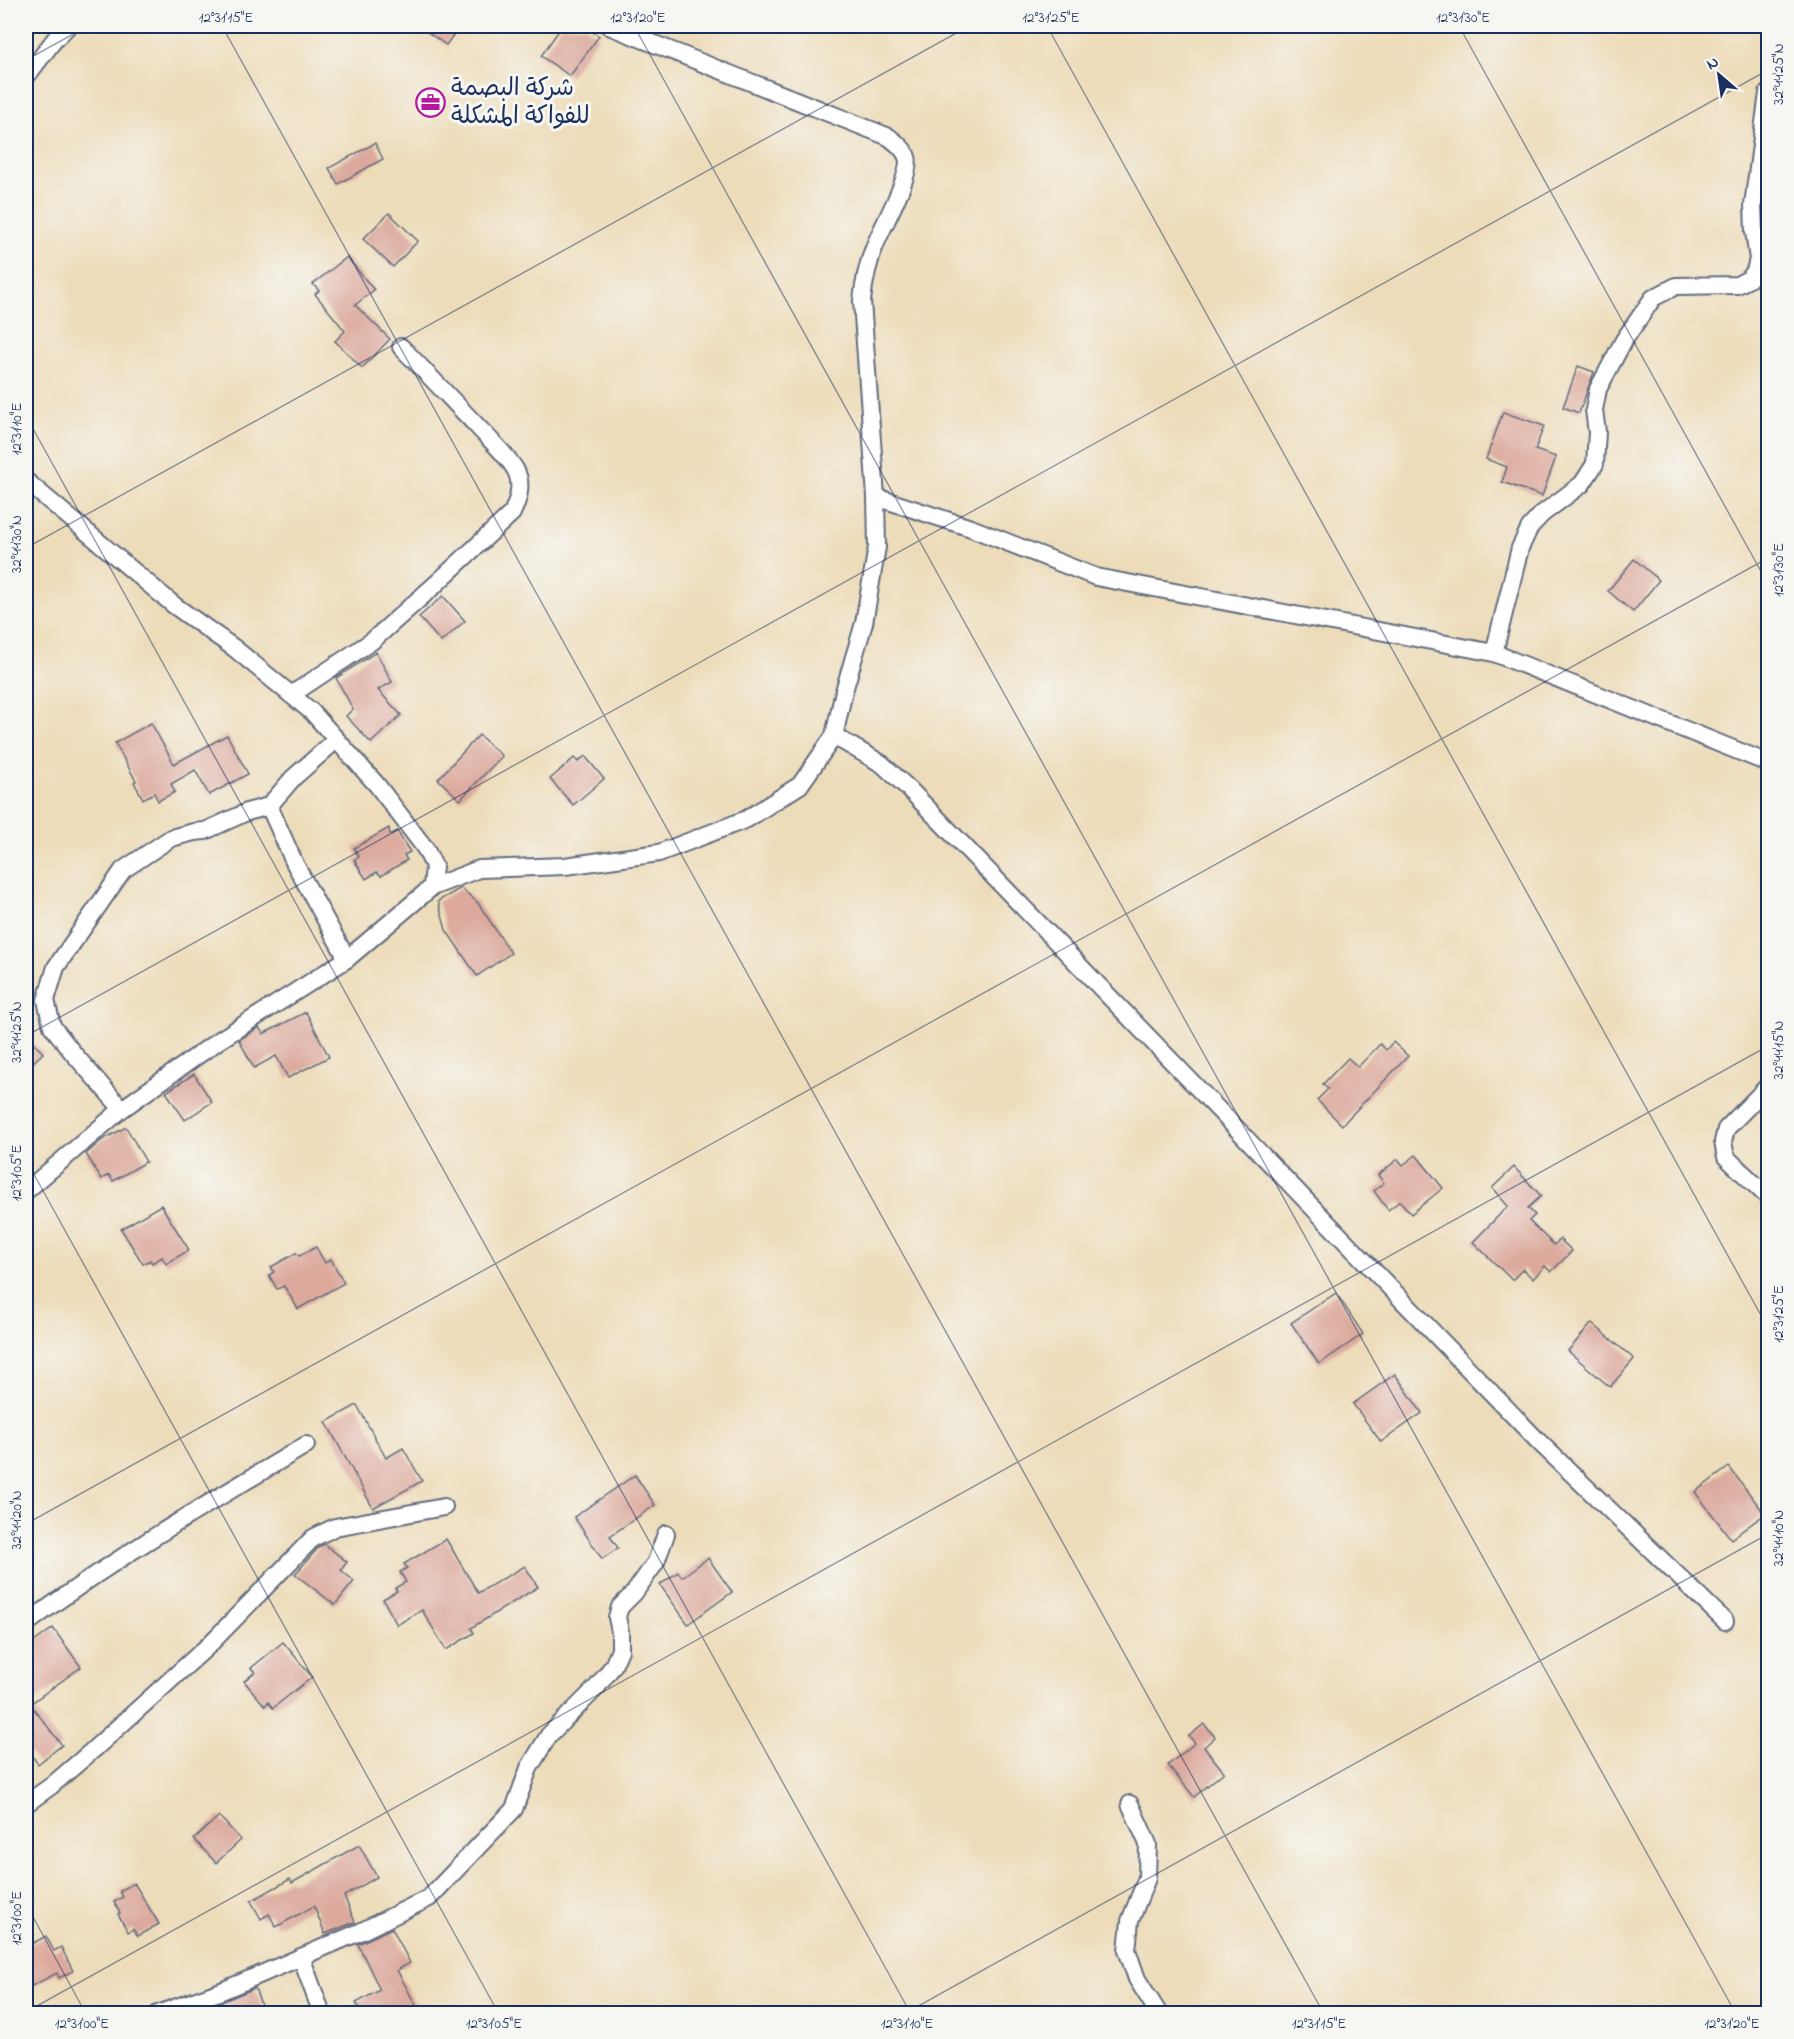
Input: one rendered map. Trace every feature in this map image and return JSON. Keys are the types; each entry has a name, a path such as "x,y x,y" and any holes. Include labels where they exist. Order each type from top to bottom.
{"street":[{"path":"26,77 68,26"},
{"path":"26,1191 122,1109 218,1041 347,959 432,887 478,869 565,866 658,853 714,832 747,819 800,786 834,736 866,612 877,547 876,497 862,302 865,276 875,244 907,172 908,158 902,148 889,137 609,26"},
{"path":"1494,653 1520,548 1530,527 1542,514 1582,484 1595,464 1594,410 1598,389 1624,340 1653,298 1676,286 1737,285 1749,279 1755,271 1758,259 1753,205 1768,93"},
{"path":"291,696 372,641 506,519 518,502 519,480 515,470 499,449 401,346"},
{"path":"29,489 176,606 234,648 312,712 377,785 425,848 434,866 432,887"},
{"path":"876,497 971,528 1096,577 1494,653 1768,763"},
{"path":"834,736 882,764 909,789 1538,1441 1725,1621"},
{"path":"122,1109 52,1026 46,1000 56,967 123,870 171,838 217,827 247,812 269,806 293,778 336,740"},
{"path":"269,806 294,864 347,959"},
{"path":"1768,1086 1726,1129 1723,1142 1726,1156 1768,1197"},
{"path":"26,1624 136,1548 306,1445"},
{"path":"26,1804 93,1750 208,1646 313,1538 335,1527 444,1507"},
{"path":"158,2013 224,1990 362,1931 429,1898 514,1809 529,1768 549,1735 597,1687 613,1665 620,1650 621,1632 617,1617 620,1607 634,1593 656,1562 666,1534"},
{"path":"1130,1804 1148,1844 1147,1878 1130,1922 1127,1950 1137,1979 1159,2013"},
{"path":"301,1957 322,2013"}],"building":[{"path":"419,26 460,26 446,45"},
{"path":"562,26 584,26 599,36 570,76 541,56"},
{"path":"375,143 383,159 338,184 329,168"},
{"path":"389,213 418,241 393,267 363,239"},
{"path":"347,257 374,290 355,305 390,339 362,368 335,341 345,331 315,294 319,291 313,284"},
{"path":"1578,366 1594,372 1579,413 1563,407"},
{"path":"1503,412 1544,426 1535,450 1556,457 1542,496 1502,482 1507,467 1486,459"},
{"path":"1634,559 1659,580 1633,612 1608,591"},
{"path":"443,596 465,621 441,642 419,617"},
{"path":"376,652 392,682 378,690 401,715 371,743 346,716 353,709 336,678"},
{"path":"151,723 174,764 227,735 248,774 209,795 195,770 171,784 175,792 158,801 154,793 143,799 115,743"},
{"path":"479,735 502,756 460,800 438,779"},
{"path":"585,756 604,779 573,805 550,779 574,758 578,762"},
{"path":"389,828 390,835 397,831 410,852 404,855 407,860 381,876 377,872 366,879 354,860 359,857 354,848"},
{"path":"461,888 478,903 511,953 477,976 446,930 438,901"},
{"path":"306,1012 329,1057 288,1078 276,1056 254,1068 239,1040 259,1027 263,1034"},
{"path":"26,1035 43,1053 26,1069"},
{"path":"1393,1042 1408,1056 1342,1125 1317,1100 1328,1089 1323,1084 1348,1058 1358,1067 1380,1044 1386,1050"},
{"path":"194,1074 212,1102 185,1120 166,1092"},
{"path":"126,1127 146,1162 113,1181 109,1175 101,1179 86,1154 102,1140"},
{"path":"1416,1155 1443,1188 1411,1214 1400,1201 1388,1210 1374,1191 1384,1183 1378,1175 1398,1159 1403,1165"},
{"path":"1514,1167 1541,1196 1528,1208 1535,1215 1529,1221 1554,1245 1560,1239 1572,1251 1551,1272 1545,1266 1533,1279 1523,1269 1512,1280 1473,1242 1508,1206 1492,1188"},
{"path":"161,1205 189,1250 166,1264 162,1257 152,1263 150,1260 143,1264 121,1229"},
{"path":"316,1247 325,1263 331,1259 344,1283 298,1309 284,1286 277,1289 269,1275 274,1272 271,1267 296,1253 299,1256"},
{"path":"1336,1293 1363,1334 1319,1364 1291,1323"},
{"path":"1592,1323 1634,1359 1610,1387 1568,1351"},
{"path":"1395,1374 1422,1413 1381,1442 1353,1404"},
{"path":"357,1405 386,1458 403,1448 422,1481 373,1508 326,1422"},
{"path":"1729,1467 1765,1514 1731,1539 1695,1492"},
{"path":"635,1475 655,1505 610,1536 618,1548 602,1559 574,1517"},
{"path":"446,1539 478,1593 525,1566 538,1587 471,1628 474,1633 446,1650 422,1610 397,1625 383,1599 397,1591 395,1588 406,1582 400,1572 407,1568 404,1564"},
{"path":"324,1544 347,1562 341,1570 354,1581 335,1605 295,1574"},
{"path":"708,1558 732,1592 688,1624 660,1585 678,1572 682,1577"},
{"path":"53,1628 81,1667 30,1704 62,1745 38,1764 26,1748 26,1648"},
{"path":"283,1642 312,1677 273,1708 268,1702 265,1706 244,1681 255,1672 251,1668"},
{"path":"1204,1724 1215,1737 1204,1747 1224,1772 1194,1797 1168,1765 1195,1743 1189,1736"},
{"path":"219,1816 241,1840 216,1863 194,1839"},
{"path":"359,1845 377,1877 344,1896 355,1922 325,1934 314,1906 276,1927 269,1914 261,1919 251,1901 290,1879 292,1883"},
{"path":"134,1883 159,1924 138,1936 133,1929 128,1932 114,1902 123,1897 120,1891"},
{"path":"392,1928 410,1963 397,1970 420,2013 361,2013 356,2003 380,1990 358,1944"},
{"path":"46,1936 54,1951 61,1947 73,1971 59,1978 57,1973 26,1989 26,1947"},
{"path":"255,1988 264,2013 211,2013 209,2007"}],"place":[{"name":"شركة البصمة للفواكة المشكلة","path":"430,103"}]}
